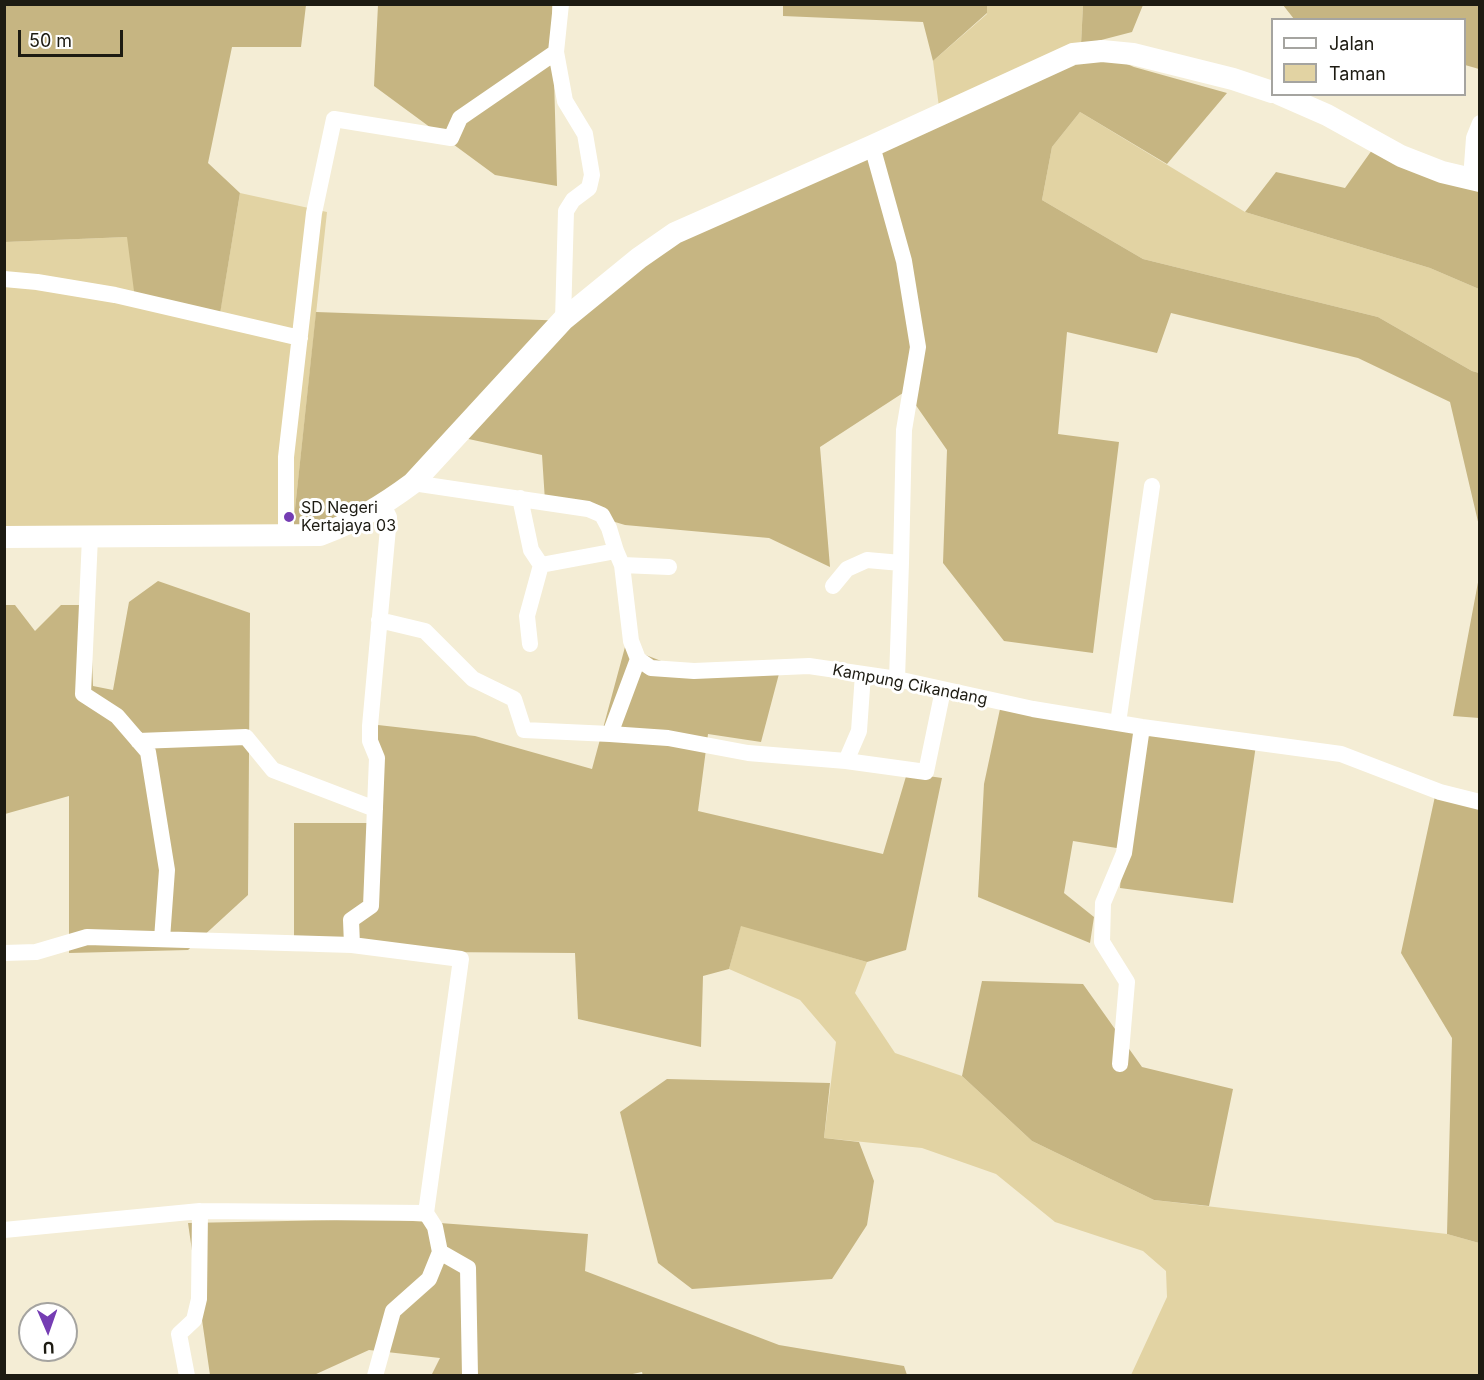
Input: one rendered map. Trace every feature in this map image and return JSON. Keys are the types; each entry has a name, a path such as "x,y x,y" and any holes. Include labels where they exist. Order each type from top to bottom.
{"street":[{"path":"561,4 556,52 565,101 585,134 591,175 589,188 573,201 566,211 563,320"},
{"path":"4,537 320,535 345,526 383,505 413,483 563,320 639,258 675,233 1073,54 1102,51 1133,54 1233,79 1271,92"},
{"path":"286,535 286,457 314,213 333,119 451,138 460,118 556,52"},
{"path":"1284,96 1328,115 1401,156 1442,172 1475,180 1474,138 1479,123"},
{"path":"872,146 904,261 918,347 904,430 897,679"},
{"path":"4,279 115,295 300,338"},
{"path":"413,483 588,509 602,515 619,558 631,641 638,659 610,734"},
{"path":"1118,723 1152,486"},
{"path":"520,498 531,550 541,565 527,616 530,644"},
{"path":"352,945 351,920 371,906 377,758 370,741 370,726 389,517 383,505"},
{"path":"90,537 83,694 117,716 148,752 166,870 162,939"},
{"path":"541,565 619,558 669,567"},
{"path":"834,585 847,569 867,560 901,563"},
{"path":"379,620 425,631 473,679 514,699 524,730 668,738 748,753 846,761 926,772 943,690"},
{"name":"Kampung Cikandang","path":"638,659 651,668 694,671 809,666 897,679 1033,709 1142,727 1341,754 1440,792 1479,802"},
{"path":"846,761 859,730 863,674"},
{"path":"1120,1064 1127,982 1102,942 1103,903 1124,853 1142,727"},
{"path":"138,741 246,736 273,770 375,809"},
{"path":"4,953 36,952 87,937 352,945 461,959 426,1213 435,1227 440,1252 429,1279 393,1311 375,1376"},
{"path":"4,1230 200,1211 426,1213"},
{"path":"187,1376 179,1334 194,1320 200,1299 200,1211"},
{"path":"440,1252 468,1268 470,1376"}],"green space":[{"path":"987,5 1083,5 1081,45 940,115 933,61 987,14"},
{"path":"1080,112 1245,212 1430,268 1479,289 1479,373 1378,317 1143,259 1042,200 1052,147"},
{"path":"240,193 327,212 292,537 5,537 4,242 127,237 220,313"},
{"path":"741,925 867,962 855,993 895,1053 962,1076 1032,1141 1154,1200 1447,1234 1479,1243 1479,1375 1131,1375 1167,1297 1166,1271 1143,1251 1055,1222 996,1174 922,1148 824,1138 836,1042 800,1000 729,969"}],"shaded area":[{"path":"987,4 987,13 933,61 923,22 783,16 783,5"},
{"path":"4,5 306,5 301,47 232,47 208,163 240,193 220,314 135,299 127,237 5,242"},
{"path":"378,5 552,5 557,186 495,175 374,86"},
{"path":"1083,5 1143,5 1132,32 1082,45 1134,67 1227,93 1167,164 1080,112 1052,147 1042,200 1143,259 1378,317 1479,373 1479,526 1450,402 1358,358 1171,313 1157,353 1067,332 1058,434 1119,442 1093,653 1004,641 943,563 947,450 906,391 820,447 830,567 769,538 625,525 545,501 542,455 464,438 413,495 292,537 316,312 570,321 682,229 1081,45"},
{"path":"1283,5 1479,5 1479,69 1466,65 1466,18 1293,18"},
{"path":"1377,143 1479,186 1479,289 1430,268 1245,212 1276,172 1345,188"},
{"path":"1479,577 1479,718 1453,716"},
{"path":"158,581 250,613 248,895 188,950 69,953 69,796 5,814 5,605 15,605 35,631 61,605 90,605 93,686 113,690 129,602"},
{"path":"625,647 700,676 780,670 761,742 708,734 698,811 883,854 907,773 942,778 906,950 867,962 741,926 729,969 703,976 701,1047 578,1019 575,953 294,951 294,823 374,823 378,725 475,736 592,769"},
{"path":"1000,709 1256,745 1233,903 1120,888 1123,849 1073,841 1064,893 1094,917 1090,943 978,897 984,784"},
{"path":"1437,787 1479,806 1479,1243 1447,1234 1452,1038 1401,953"},
{"path":"982,981 1083,984 1142,1067 1233,1089 1209,1206 1154,1200 1032,1141 962,1076"},
{"path":"667,1079 830,1083 824,1138 859,1142 874,1181 867,1225 832,1279 692,1289 658,1263 620,1112"},
{"path":"386,1219 588,1234 585,1271 779,1345 904,1366 907,1375 643,1376 642,1372 623,1376 431,1376 440,1358 369,1350 314,1375 210,1375 188,1223"}],"place":[{"name":"SD Negeri Kertajaya 03","path":"289,517"}]}
